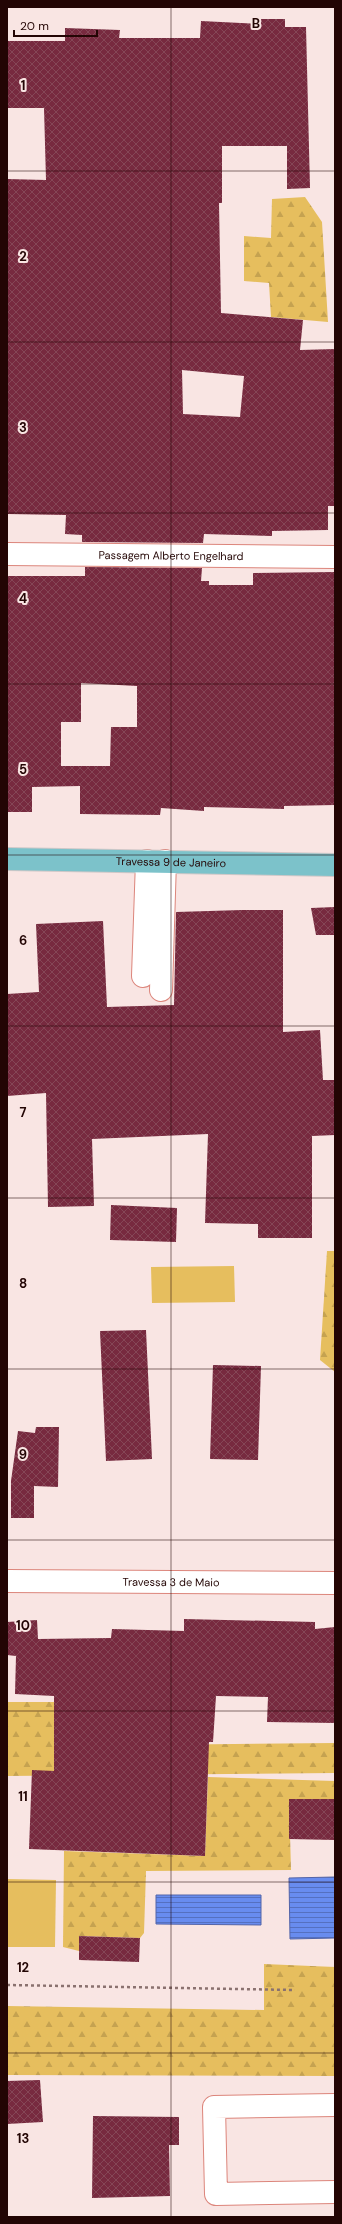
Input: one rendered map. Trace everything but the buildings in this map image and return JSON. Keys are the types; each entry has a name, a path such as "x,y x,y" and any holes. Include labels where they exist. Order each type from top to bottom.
{"main road":[{"name":"Travessa 9 de Janeiro","path":"7,859 335,865"}],"street":[{"name":"Passagem Alberto Engelhard","path":"7,554 335,557"},
{"path":"143,976 156,861"},
{"path":"156,861 161,990"},
{"name":"Travessa 3 de Maio","path":"7,1581 335,1583"},
{"path":"335,2105 214,2107 216,2194 335,2192"}],"path":[{"path":"7,1985 295,1990"}],"green space":[{"path":"305,197 322,222 328,322 271,317 269,283 244,281 244,236 271,238 272,199"},
{"path":"327,1251 335,1251 335,1372 320,1360"},
{"path":"234,1266 235,1302 152,1303 151,1267"},
{"path":"7,1702 54,1702 54,1746 335,1743 335,1773 7,1776"},
{"path":"208,1777 335,1781 335,1799 289,1799 291,1870 146,1871 144,1933 140,1938 80,1936 79,1951 63,1947 64,1851 205,1856"},
{"path":"7,1879 56,1880 55,1947 7,1947"},
{"path":"264,1964 335,1967 335,2076 7,2075 7,2006 264,2010"}],"water":[{"path":"335,1877 335,1938 290,1939 289,1878"},
{"path":"156,1895 261,1895 261,1925 156,1924"}]}
